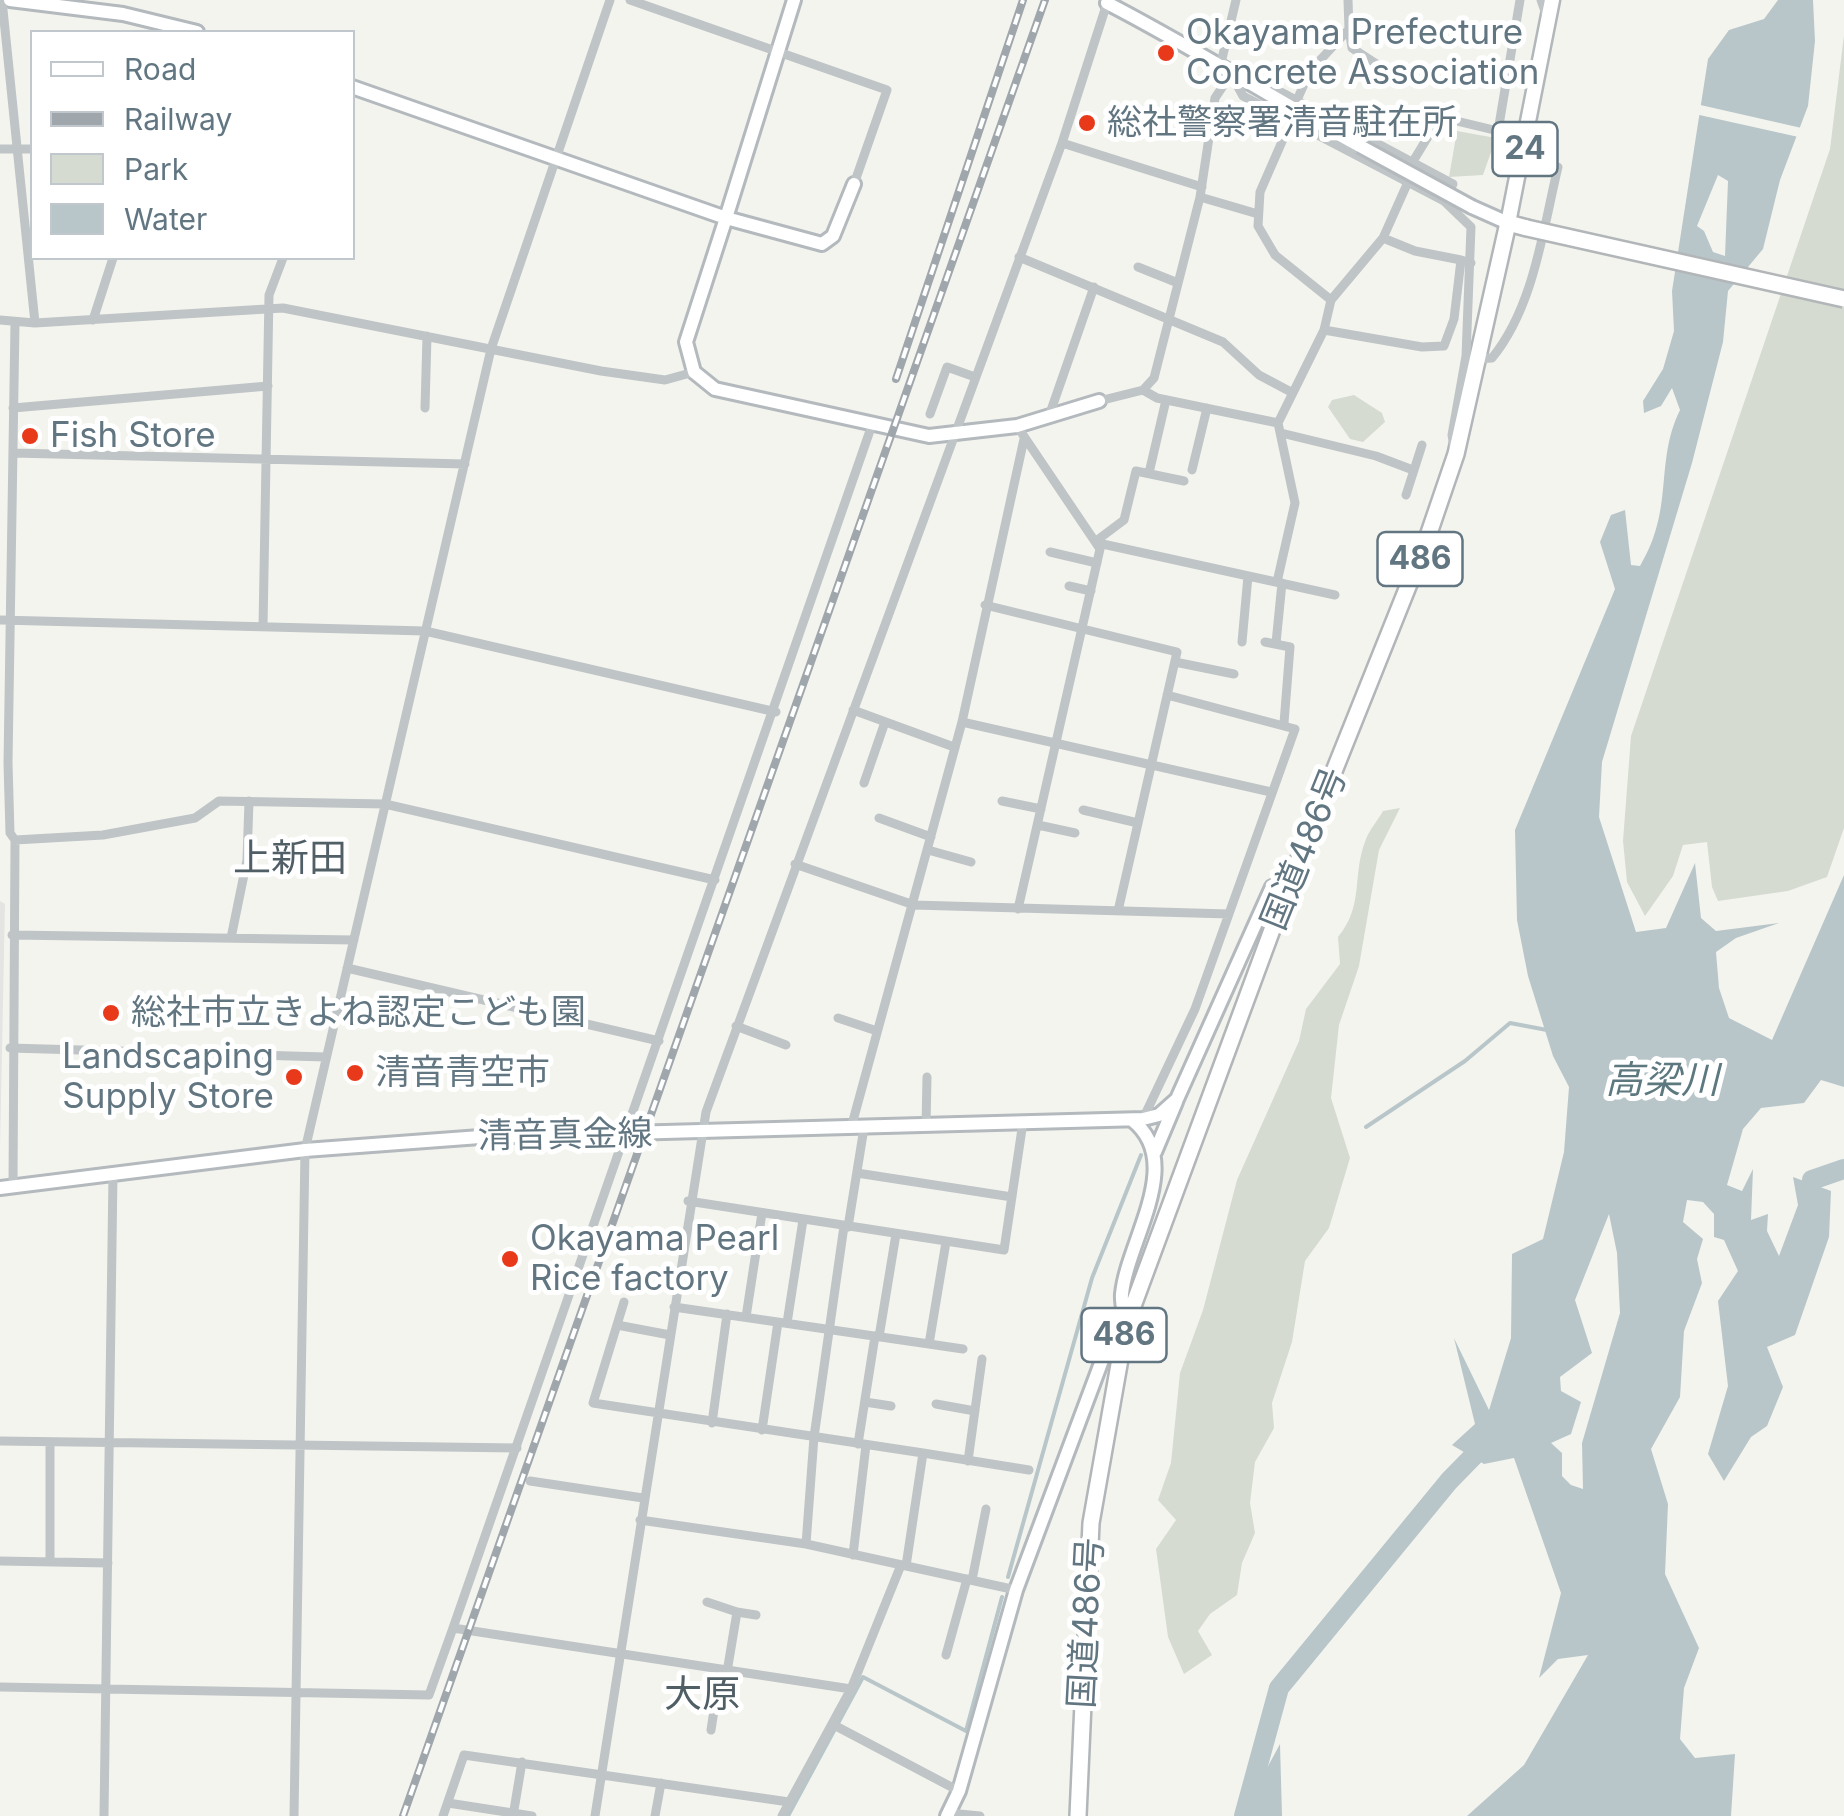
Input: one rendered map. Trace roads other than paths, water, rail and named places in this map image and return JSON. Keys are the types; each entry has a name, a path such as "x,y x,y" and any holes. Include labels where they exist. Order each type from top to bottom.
{"highway":[{"path":"1508,224 1844,299"},
{"name":"国道486号","path":"1078,1816 1091,1523 1126,1325 1290,881 1427,539 1456,454 1508,224"}],"main road":[{"name":"24","path":"1508,224 1552,0"}],"street":[{"path":"2,0 35,323"},
{"path":"10,0 123,14 188,30"},
{"path":"294,1816 305,1150 491,349 610,0"},
{"path":"355,88 726,218 822,244 834,236 887,90 630,0"},
{"path":"794,0 686,342 694,372 715,389 873,422 906,433 954,434 1020,433 1049,418 1143,390 1166,400 1279,428 1413,470"},
{"path":"1143,390 1156,372 1201,192 1215,98 1226,68 1236,0"},
{"path":"1348,0 1352,48 1401,80"},
{"path":"1412,163 1440,118 1498,131 1520,0"},
{"path":"1541,0 1549,19"},
{"path":"595,1816 688,1201 702,1133 736,1026 1062,143 1108,2 1360,146 1508,224"},
{"path":"1297,100 1310,71 1349,29"},
{"path":"1226,68 1297,100 1453,184 1444,201"},
{"path":"1226,68 1243,96 1444,201 1472,227 1454,318 1444,346 1422,347 1324,330"},
{"path":"1291,122 1279,158 1274,156 1267,174 1258,214 1262,237 1275,255 1331,300"},
{"path":"1062,143 1258,214"},
{"path":"0,149 30,150"},
{"path":"1478,358 1492,358 1504,344 1527,290 1558,166"},
{"path":"1284,723 1290,646 1270,643 1294,503 1279,428 1291,392 1324,330 1331,300 1383,238 1408,182"},
{"path":"1383,238 1416,251 1466,261"},
{"path":"1019,258 1170,316 1223,342 1260,375 1291,392"},
{"path":"92,320 111,260"},
{"path":"262,627 270,307 282,260"},
{"path":"1456,454 1452,434 1466,356 1466,261"},
{"path":"1138,267 1178,283"},
{"path":"1049,418 1094,286"},
{"path":"0,320 35,323 270,307 658,380 694,372"},
{"path":"6,1186 15,840 10,833 4,763 5,620 15,323"},
{"path":"425,408 426,336"},
{"path":"930,414 947,367 975,377"},
{"path":"13,408 268,386"},
{"path":"1149,473 1166,400"},
{"path":"1192,470 1207,408"},
{"path":"0,1688 429,1695 776,712 873,422"},
{"path":"1018,908 1097,563 1097,542 1020,433"},
{"path":"806,1544 814,1438 828,1330 856,1173 858,1128 877,1032 962,722 1020,433"},
{"path":"0,442 13,447 266,460 465,464"},
{"path":"1406,495 1422,445"},
{"path":"1097,542 1124,520 1136,471 1184,481"},
{"path":"1097,542 1336,595"},
{"path":"1050,552 1097,563"},
{"path":"1242,642 1248,576"},
{"path":"1069,586 1091,591"},
{"path":"985,605 1172,647 1175,662 1118,911"},
{"path":"5,620 426,631 776,712"},
{"path":"1175,662 1234,674"},
{"path":"1155,1152 1151,1138 1138,1120 1196,1009 1295,729 1167,695"},
{"path":"853,710 954,747"},
{"path":"864,783 885,722"},
{"path":"962,722 1271,792"},
{"path":"15,840 116,833 195,818 219,801 385,804 715,880"},
{"path":"1002,801 1042,810"},
{"path":"231,938 246,860 248,802"},
{"path":"1084,810 1138,823"},
{"path":"879,818 932,837"},
{"path":"1038,825 1075,833"},
{"path":"928,850 971,862"},
{"path":"796,864 914,905 1229,914"},
{"path":"980,1816 948,1814 958,1792 1016,1590 1107,1347 1153,1182 1155,1152 1272,887 1290,881"},
{"path":"0,898 13,898"},
{"path":"12,935 354,940"},
{"path":"347,968 658,1040"},
{"path":"838,1018 877,1032"},
{"path":"736,1026 786,1045"},
{"path":"10,1048 326,1058"},
{"path":"926,1126 927,1077"},
{"name":"清音真金線","path":"6,1186 305,1150 480,1137 1138,1120 1159,1115 1177,1099"},
{"path":"688,1201 1004,1250 1023,1122"},
{"path":"104,1816 113,1173"},
{"path":"856,1173 1012,1197"},
{"path":"746,1318 762,1213"},
{"path":"762,1430 804,1220"},
{"path":"853,1555 865,1402 896,1234"},
{"path":"929,1344 946,1242"},
{"path":"1107,1347 1126,1325 1122,1295"},
{"path":"624,1302 593,1403 656,1416 1029,1470"},
{"path":"674,1307 963,1349"},
{"path":"712,1423 726,1314"},
{"path":"617,1326 670,1335"},
{"path":"968,1460 982,1358"},
{"path":"865,1402 891,1406"},
{"path":"936,1404 975,1411"},
{"path":"0,1442 517,1448"},
{"path":"50,1442 50,1562"},
{"path":"782,1816 835,1726 903,1566 924,1453"},
{"path":"530,1481 643,1498"},
{"path":"946,1655 986,1509"},
{"path":"640,1520 806,1544 1016,1590"},
{"path":"0,1561 108,1563"},
{"path":"707,1602 756,1615"},
{"path":"711,1730 737,1612"},
{"path":"452,1628 851,1689"},
{"path":"835,1726 958,1792"},
{"path":"443,1816 464,1754 789,1802"},
{"path":"514,1815 522,1762"},
{"path":"655,1816 662,1782"},
{"path":"448,1802 532,1816"}],"water":[{"name":"高梁川","path":"1778,0 1813,0 1815,41 1808,106 1780,180 1763,249 1728,291 1723,342 1692,463 1602,762 1599,817 1636,932 1666,928 1695,863 1701,918 1716,931 1779,923 1736,938 1716,952 1719,988 1729,1018 1772,1040 1844,875 1844,1087 1821,1080 1804,1103 1761,1108 1743,1129 1727,1185 1742,1191 1753,1169 1751,1220 1768,1214 1767,1231 1779,1256 1798,1205 1793,1177 1831,1191 1829,1237 1795,1335 1767,1347 1783,1387 1767,1426 1751,1437 1724,1481 1708,1454 1728,1386 1718,1301 1738,1271 1724,1240 1714,1237 1714,1214 1703,1202 1687,1200 1683,1222 1703,1239 1697,1259 1702,1283 1684,1331 1680,1397 1651,1449 1668,1504 1665,1574 1699,1648 1684,1688 1680,1739 1695,1758 1735,1754 1731,1816 1467,1816 1524,1765 1588,1655 1558,1659 1539,1678 1561,1593 1514,1458 1484,1464 1452,1445 1475,1424 1454,1338 1489,1410 1511,1338 1512,1254 1543,1239 1564,1152 1569,1087 1553,1056 1528,976 1517,920 1515,830 1615,589 1600,542 1611,515 1625,510 1631,565 1640,566 1651,545 1672,430 1680,410 1672,388 1661,406 1644,413 1643,401 1663,369 1674,331 1672,291 1708,59 1729,30 1764,19","holes":["1718,175 1728,181 1725,256 1713,252 1704,231 1697,226","1609,1214 1617,1253 1620,1313 1582,1443 1583,1489 1562,1476 1562,1453 1551,1443 1571,1434 1581,1402 1561,1391 1560,1377 1592,1353 1575,1300"]},
{"path":"1280,1744 1282,1816 1241,1816"}],"waterway":[{"path":"1366,1127 1465,1061 1510,1023 1547,1030"},
{"path":"1008,1577 1092,1278 1141,1155"},
{"path":"1808,1209 1812,1180 1844,1169"},
{"path":"1244,1816 1279,1688 1449,1481 1492,1437"},
{"path":"788,1816 863,1677 966,1731 1002,1597"}],"railway":[{"path":"896,379 1023,0"},
{"path":"403,1816 1045,0"}],"place":[{"name":"Okayama Prefecture Concrete Association","path":"1166,53"},
{"name":"総社警察署清音駐在所","path":"1087,123"},
{"name":"Fish Store","path":"30,436"},
{"name":"総社市立きよね認定こども園","path":"111,1013"},
{"name":"清音青空市","path":"355,1073"},
{"name":"Landscaping Supply Store","path":"294,1077"},
{"name":"Okayama Pearl Rice factory","path":"510,1259"}],"district":[{"name":"上新田","path":"290,860"},
{"name":"大原","path":"702,1696"}]}
